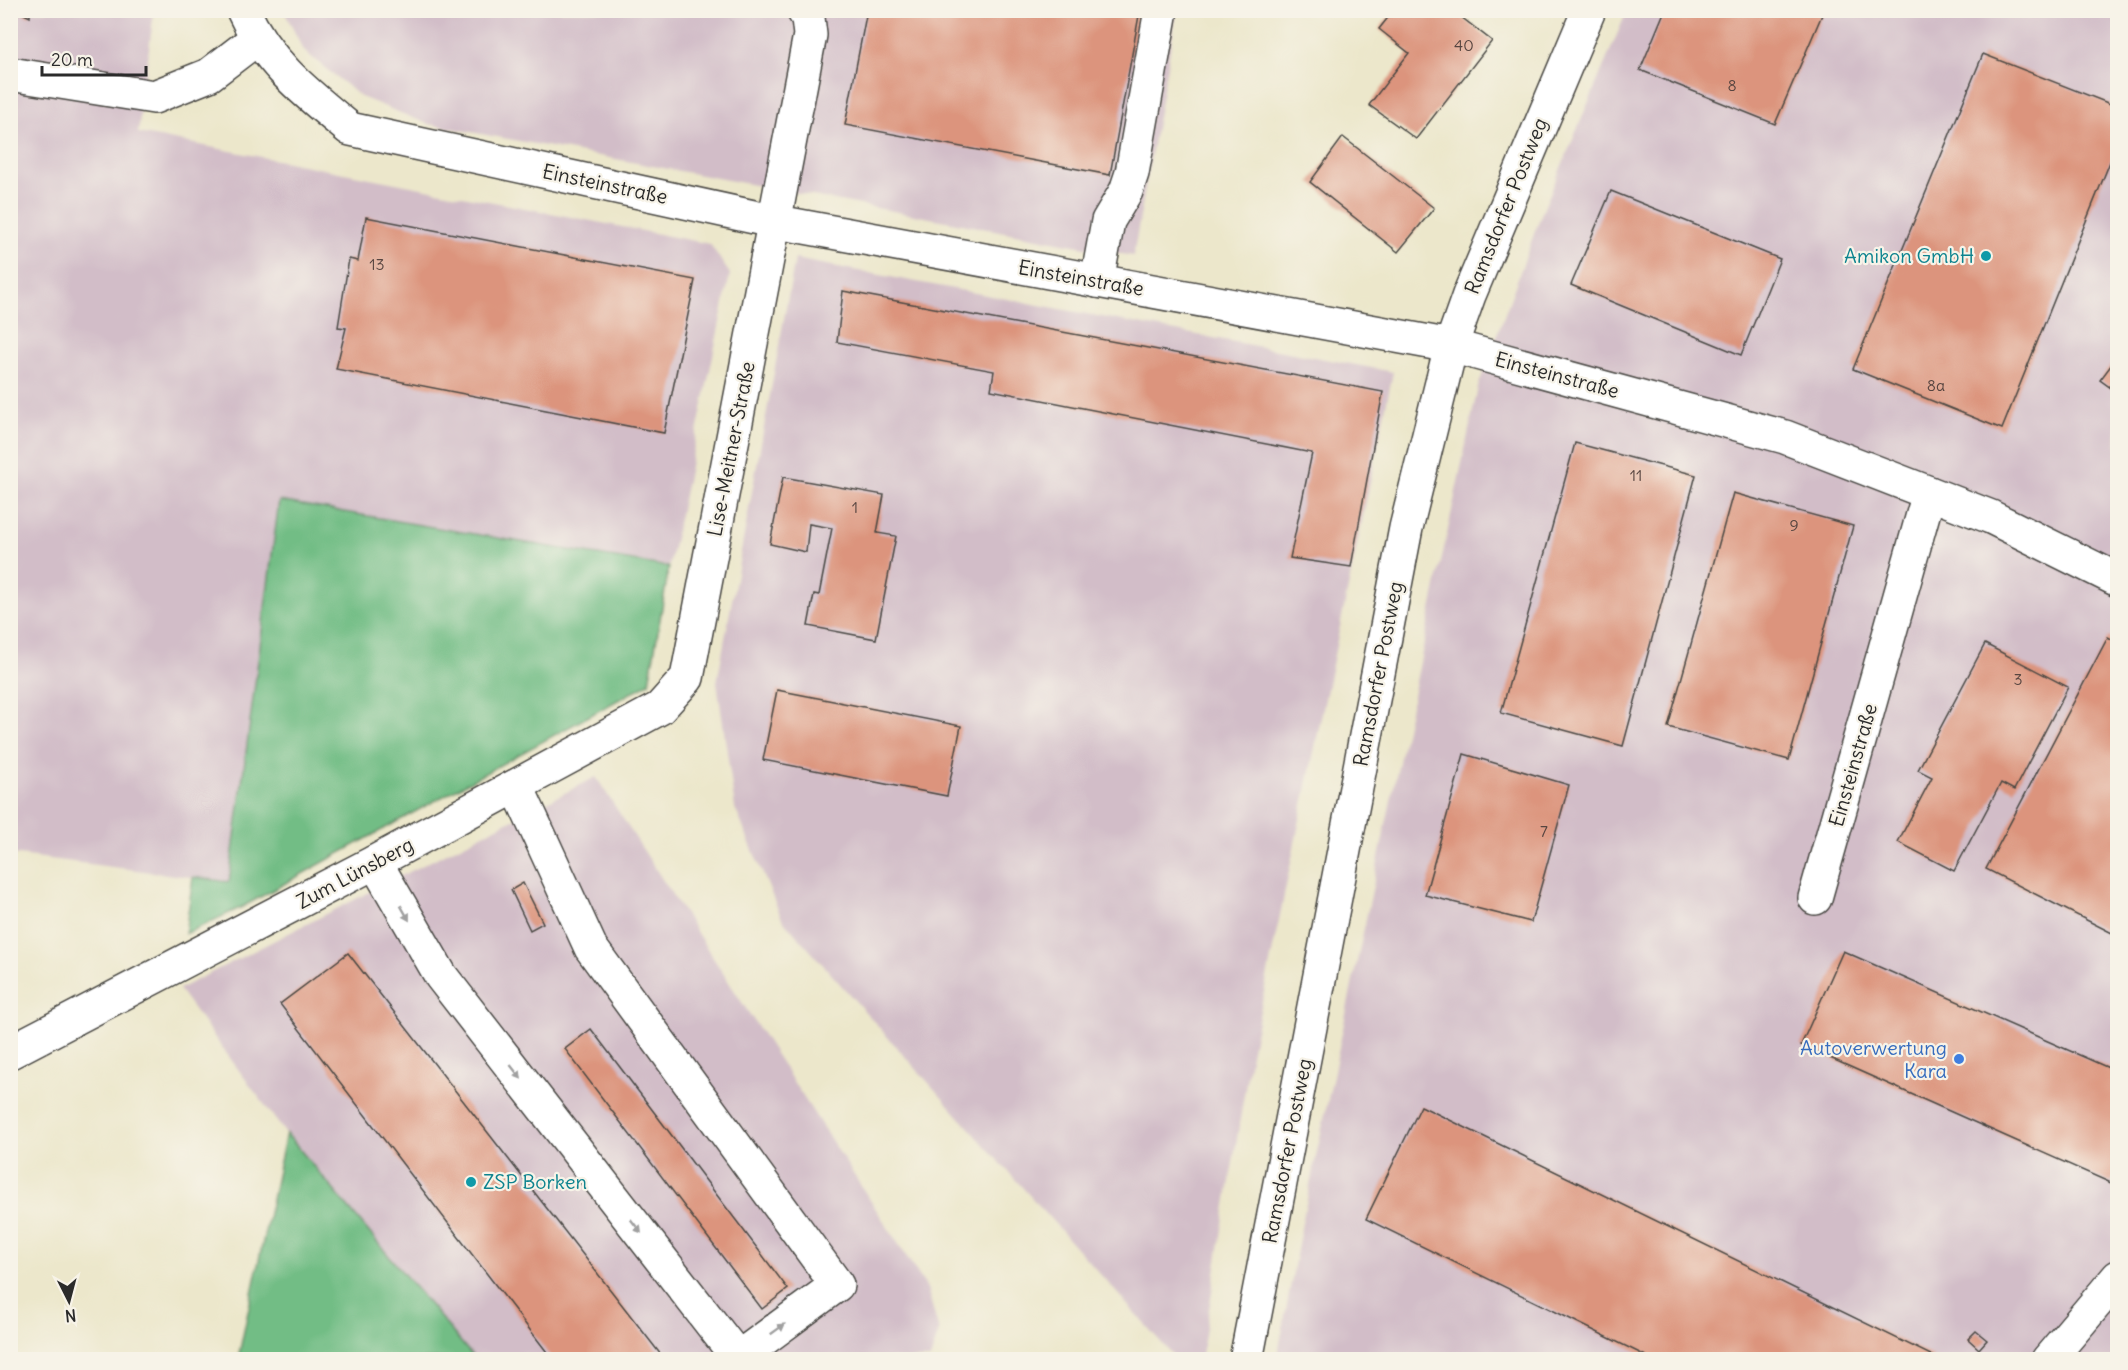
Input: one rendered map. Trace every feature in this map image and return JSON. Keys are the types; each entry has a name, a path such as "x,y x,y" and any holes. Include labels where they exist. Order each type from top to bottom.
{"street":[{"name":"Lise-Meitner-Straße","path":"687,678 772,221 810,35 808,18 803,10"},
{"path":"1097,281 1108,221 1126,191 1132,173 1161,10"},
{"name":"Ramsdorfer Postweg","path":"1246,1359 1406,528 1451,346 1482,263 1589,10"},
{"name":"Einsteinstraße","path":"10,74 154,98 210,75 249,25 299,87 350,129 772,221 1451,346 1785,437 1991,517 2118,580"},
{"name":"Einsteinstraße","path":"1815,898 1929,493"},
{"name":"Zum Lünsberg","path":"10,1052 517,787 660,708 687,678"},
{"path":"375,862 441,976 738,1358 837,1285 591,948 517,787"},
{"path":"2048,1359 2118,1277"}],"shaded area":[{"path":"11,11 154,11 138,133 710,244 730,274 669,567 279,502 229,882 11,854"},
{"path":"284,11 1177,11 1133,256 428,124 361,97 304,51"},
{"path":"1627,11 2117,11 2117,1359 1277,1360 1302,1223 1478,387 1541,215"},
{"path":"795,259 1393,372 1249,1064 1201,1359 1176,1359 782,919 735,808 717,682"},
{"path":"596,777 927,1288 939,1331 930,1359 475,1359 286,1134 179,989"}],"green space":[{"path":"279,501 669,567 649,683 244,906 185,934 193,877 229,882"},
{"path":"286,1133 475,1359 238,1359"}],"building":[{"path":"16,10 30,10 30,17"},
{"path":"867,10 1140,10 1110,175 845,125"},
{"path":"1394,10 1452,10 1492,41 1416,139 1369,105 1409,53 1379,29"},
{"path":"1665,10 1824,10 1775,124 1640,70"},
{"name":"Amikon GmbH","path":"1983,54 2118,107 2118,142 2002,429 1853,369"},
{"path":"1343,137 1434,208 1398,252 1310,182"},
{"path":"1611,191 1780,259 1741,355 1571,285"},
{"path":"366,217 695,280 664,433 336,369 346,328 338,327 349,259 358,261"},
{"path":"843,291 1383,392 1351,567 1290,558 1312,453 991,390 994,371 837,342"},
{"path":"2118,356 2118,393 2100,380"},
{"path":"1575,443 1696,475 1623,746 1501,713"},
{"path":"783,477 884,495 877,533 896,536 876,639 808,626 814,594 819,595 832,528 809,524 806,552 770,544"},
{"path":"1733,493 1853,526 1789,760 1668,727"},
{"path":"2108,637 2118,643 2118,936 1986,869"},
{"path":"1985,644 2068,687 2014,790 2001,783 1954,871 1898,842 1932,777 1918,770"},
{"path":"777,690 961,726 947,796 763,760"},
{"path":"1464,754 1569,785 1531,922 1425,895"},
{"path":"523,883 543,923 530,930 511,890"},
{"name":"Autoverwertung Kara","path":"1843,951 2118,1072 2118,1168 2111,1183 1801,1045"},
{"name":"ZSP Borken","path":"348,953 665,1360 553,1360 280,1004"},
{"path":"591,1029 788,1289 762,1309 565,1049"},
{"path":"1421,1106 1933,1356 1931,1360 1654,1360 1366,1219"},
{"path":"1976,1331 1987,1340 1979,1349 1968,1339"}],"place":[{"name":"Amikon GmbH","path":"1986,256"},
{"name":"Autoverwertung Kara","path":"1959,1059"},
{"name":"ZSP Borken","path":"471,1182"}]}
